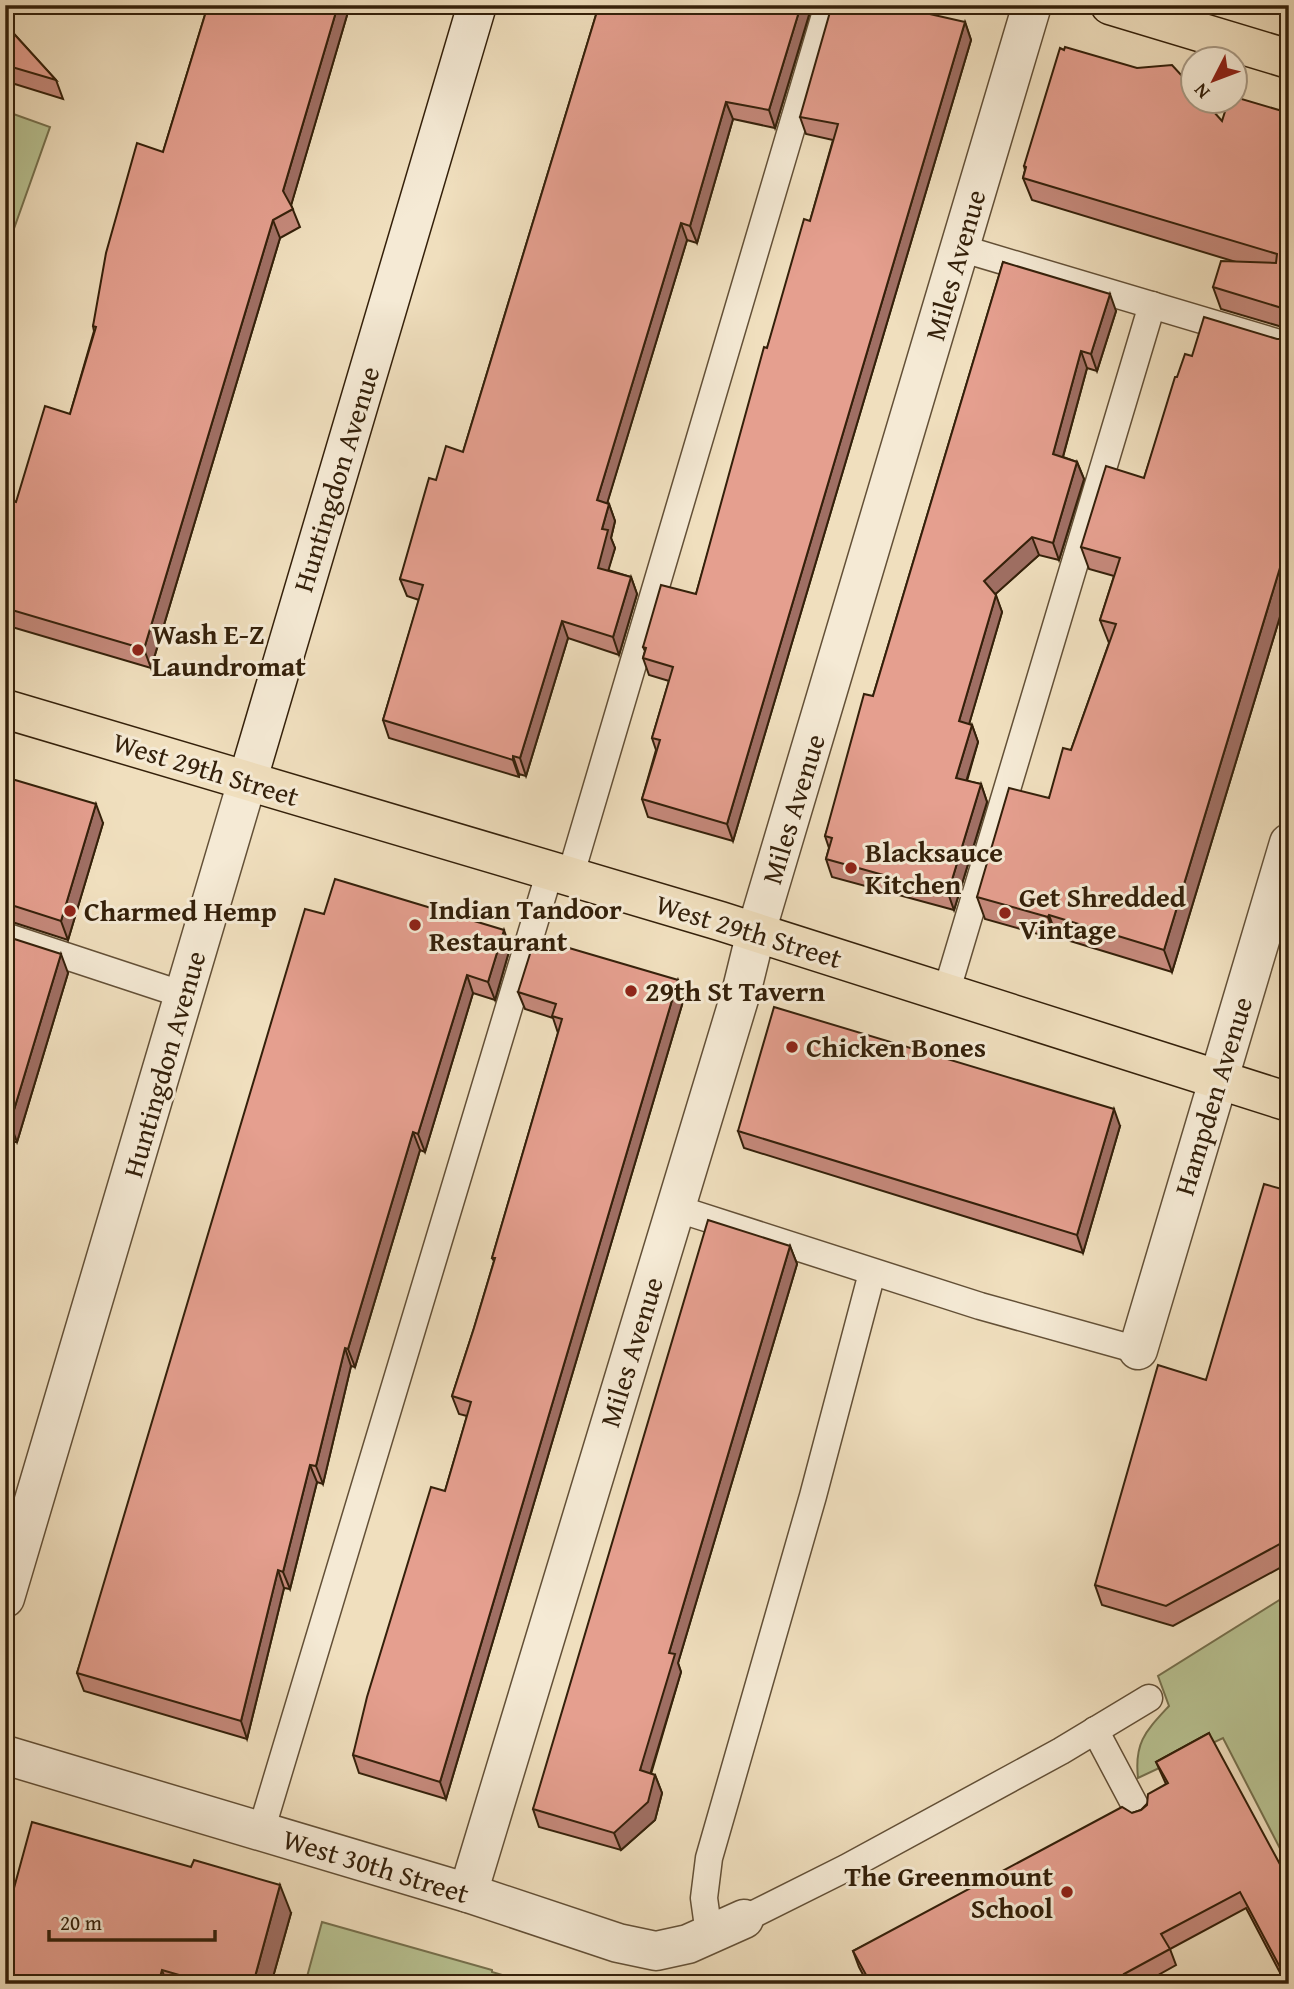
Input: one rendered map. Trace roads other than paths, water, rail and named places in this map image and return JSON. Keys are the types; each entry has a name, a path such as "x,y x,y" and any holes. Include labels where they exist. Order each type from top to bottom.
{"main road":[{"path":"1110,5 1289,58"},
{"name":"West 29th Street","path":"5,709 756,932 1289,1102"}],"street":[{"name":"Huntingdon Avenue","path":"5,1598 477,5"},
{"name":"Miles Avenue","path":"468,1894 741,989 1032,5"},
{"name":"Hampden Avenue","path":"1138,1350 1289,843"},
{"name":"West 30th Street","path":"5,1755 468,1894 618,1943 656,1951 688,1944 744,1919"}],"lane":[{"path":"261,1831 828,5"},
{"path":"960,248 1289,346"},
{"path":"946,993 1152,305"},
{"path":"5,936 184,995"},
{"path":"675,1208 872,1273 1138,1350"},
{"path":"709,1934 704,1898 709,1858 813,1496 872,1273"},
{"path":"744,1919 846,1868 1149,1698"},
{"path":"1095,1730 1139,1813"}],"place":[{"name":"Wash E-Z Laundromat","path":"138,650"},
{"name":"Blacksauce Kitchen","path":"851,868"},
{"name":"Charmed Hemp","path":"70,911"},
{"name":"Get Shredded Vintage","path":"1005,913"},
{"name":"Indian Tandoor Restaurant","path":"415,925"},
{"name":"29th St Tavern","path":"631,991"},
{"name":"Chicken Bones","path":"792,1047"},
{"name":"The Greenmount School","path":"1067,1892"}]}
